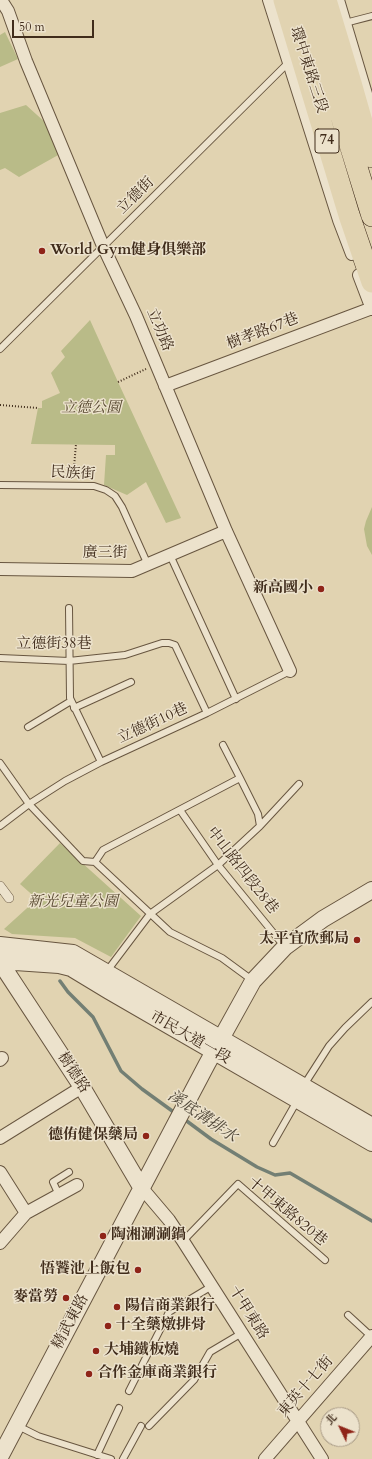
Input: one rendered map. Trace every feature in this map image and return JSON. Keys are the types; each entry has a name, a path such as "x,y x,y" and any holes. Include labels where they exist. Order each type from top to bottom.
{"highway":[{"name":"74","path":"284,0 349,214 372,282"},
{"name":"74","path":"305,0 372,216"},
{"path":"326,0 372,157"}],"street":[{"name":"立功路","path":"2,0 8,11 26,61 103,246 136,316 226,531 290,671"},
{"name":"環中東路三段","path":"270,0 339,220 372,308"},
{"name":"環中東路三段","path":"290,0 372,256"},
{"path":"338,0 372,114"},
{"name":"樹孝路67巷","path":"166,386 372,308"},
{"name":"廣三街","path":"0,568 132,571 226,531"},
{"path":"0,886 9,898"},
{"name":"精武東路","path":"0,1457 141,1187 253,981 285,947 322,919 372,890"},
{"name":"市民大道一段","path":"0,946 72,953 106,972 217,1045"},
{"name":"市民大道一段","path":"0,961 58,965 71,968 217,1045 301,1093 372,1126"},
{"name":"樹德路","path":"0,961 82,1087 141,1187"},
{"path":"0,1138 82,1087"},
{"name":"市民大道一段","path":"301,1093 372,1143"},
{"path":"0,1172 26,1213"},
{"path":"0,1243 26,1213 77,1185"},
{"name":"十甲東路","path":"141,1187 169,1220 183,1241 322,1459"},
{"name":"東英十七街","path":"264,1459 372,1337"}],"lane":[{"path":"345,23 372,16"},
{"name":"立德街","path":"0,349 289,62"},
{"name":"民族街","path":"0,486 94,486 106,490 115,496 122,507 148,565"},
{"path":"170,555 236,699"},
{"path":"69,608 71,701 101,762"},
{"name":"立德街38巷","path":"0,658 70,661 125,655 162,643 169,643 174,645 207,713"},
{"name":"立德街10巷","path":"0,826 29,804 65,781 101,762 236,699 290,671"},
{"path":"74,708 131,682"},
{"path":"28,727 71,701"},
{"path":"223,745 258,814 260,826"},
{"path":"0,763 29,804 83,861 95,862 170,932 222,958 253,981"},
{"path":"95,862 103,850 240,778"},
{"path":"106,972 150,914 218,865 260,826 299,784"},
{"name":"中山路四段28巷","path":"180,810 218,865 285,947"},
{"path":"273,1143 329,1046 372,1002"},
{"path":"60,1195 53,1182 69,1172"},
{"name":"十甲東路820巷","path":"183,1241 238,1184 325,1260"},
{"path":"129,1391 169,1312 212,1286"},
{"path":"348,1315 372,1337"},
{"path":"149,1426 194,1380 210,1352 242,1332"},
{"path":"97,1454 119,1408"},
{"path":"16,1425 38,1436 111,1459"},
{"path":"123,1459 141,1426"}],"path":[{"path":"118,382 156,364"},
{"path":"0,405 38,408"},
{"path":"73,486 76,444"}],"green space":[{"path":"5,32 18,59 0,67 0,35"},
{"path":"26,105 47,124 60,154 19,177 5,168 0,170 0,113"},
{"name":"立德公園","path":"90,320 181,518 166,523 146,482 127,495 104,485 106,455 115,455 115,445 31,444 38,408 42,408 42,401 60,393 51,373 65,357 61,351"},
{"path":"372,507 372,555 367,546 364,529"},
{"name":"新光兒童公園","path":"60,843 141,916 111,957 75,938 12,934 4,929 37,899 20,884"}],"waterway":[{"name":"溪底溝排水","path":"60,981 68,992 93,1017 121,1071 142,1089 175,1113"},
{"name":"溪底溝排水","path":"184,1119 211,1139 257,1167 275,1175 290,1173 372,1221"}],"place":[{"name":"World Gym健身俱樂部","path":"42,251"},
{"name":"新高國小","path":"321,589"},
{"name":"太平宜欣郵局","path":"357,940"},
{"name":"德侑健保藥局","path":"146,1136"},
{"name":"陶湘涮涮鍋","path":"103,1236"},
{"name":"悟饕池上飯包","path":"138,1270"},
{"name":"麥當勞","path":"66,1298"},
{"name":"陽信商業銀行","path":"117,1307"},
{"name":"十全藥燉排骨","path":"108,1326"},
{"name":"大埔鐵板燒","path":"96,1351"},
{"name":"合作金庫商業銀行","path":"89,1374"}]}
